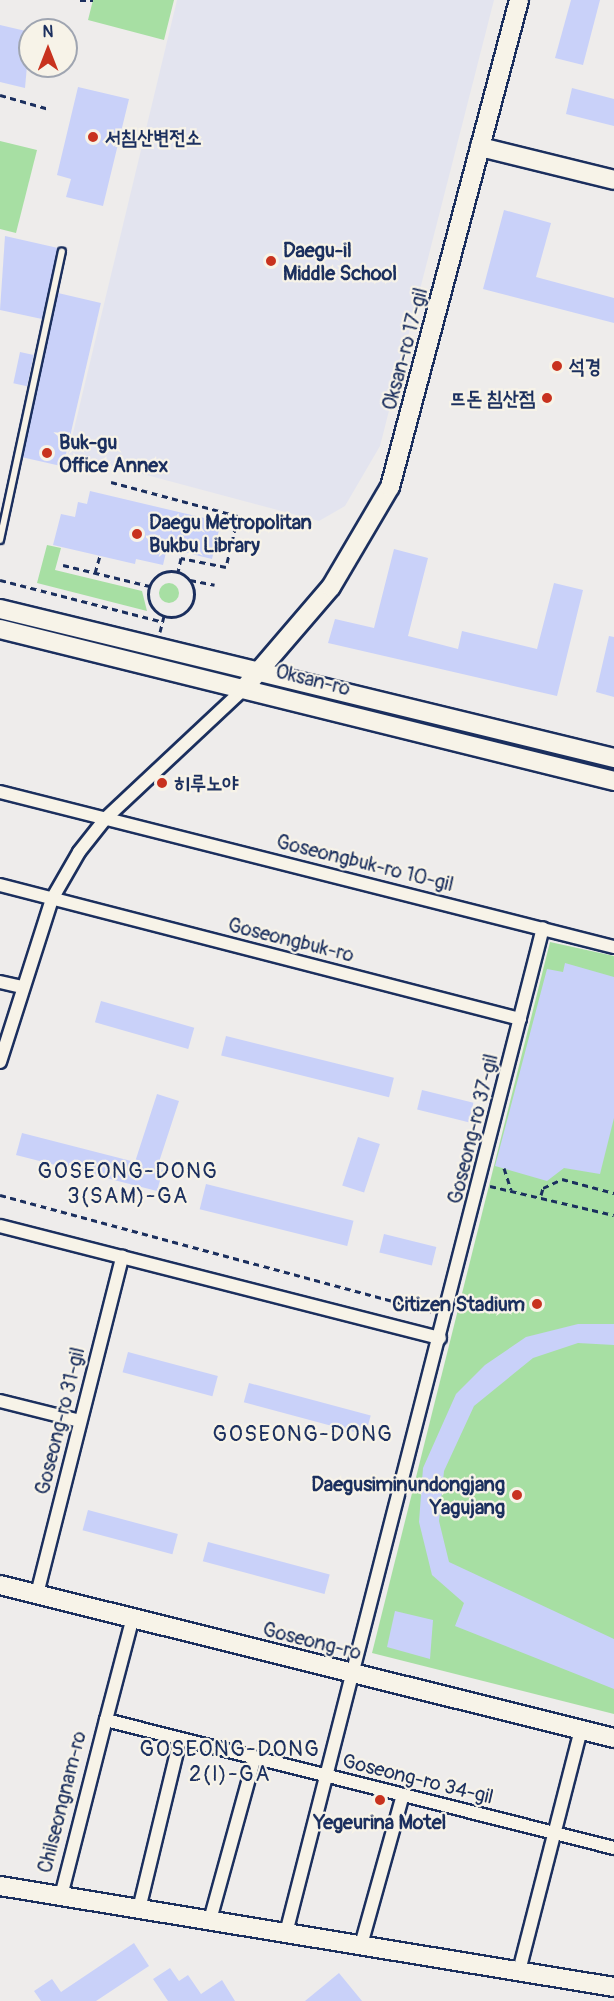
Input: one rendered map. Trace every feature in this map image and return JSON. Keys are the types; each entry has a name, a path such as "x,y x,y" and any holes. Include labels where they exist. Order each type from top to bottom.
{"street":[{"name":"Oksan-ro 17-gil","path":"252,680 331,587 390,487 519,0"},
{"path":"480,147 614,180"},
{"name":"Oksan-ro","path":"0,609 614,781"},
{"name":"Oksan-ro","path":"0,629 252,680 614,759"},
{"path":"0,1062 22,987 52,899 106,818 252,680"},
{"path":"0,792 106,818"},
{"name":"Goseongbuk-ro 10-gil","path":"106,818 614,947"},
{"name":"Goseongbuk-ro","path":"0,885 520,1019"},
{"name":"Goseong-ro 37-gil","path":"326,1776 355,1675 543,928"},
{"path":"0,982 22,987"},
{"path":"0,1226 441,1338"},
{"name":"Goseong-ro 31-gil","path":"37,1594 122,1257"},
{"path":"0,1401 80,1422"},
{"name":"Goseong-ro","path":"0,1585 614,1738"},
{"path":"106,1720 133,1617"},
{"name":"Goseong-ro 34-gil","path":"106,1720 614,1848"},
{"name":"Chilseongnam-ro","path":"61,1896 106,1720"},
{"path":"519,1971 581,1730"},
{"path":"140,1909 180,1739"},
{"path":"210,1920 255,1757"},
{"path":"286,1933 326,1776"},
{"path":"361,1945 403,1795"},
{"name":"Chilseongnam-ro","path":"0,1886 614,1987"}],"lane":[{"path":"0,540 62,252"}],"path":[{"path":"80,0 93,0"},
{"path":"0,95 49,109"},
{"path":"111,482 238,516 226,567 181,558 178,572"},
{"path":"95,573 99,556"},
{"path":"63,565 149,586"},
{"path":"189,580 194,591 191,606 172,617 152,608 149,586 158,574 178,572 189,580 215,585"},
{"path":"0,580 163,621"},
{"path":"504,1168 511,1190"},
{"path":"541,1195 543,1188 562,1179 614,1193"},
{"path":"479,1184 541,1195 614,1215"},
{"path":"0,1195 446,1316"}],"shaded area":[{"name":"Daegu-il Middle School","path":"177,0 494,0 380,446 345,506 319,521 68,454"}],"green space":[{"path":"93,0 174,0 164,40 88,20"},
{"path":"0,141 37,150 16,233 0,229"},
{"path":"47,545 61,548 55,570 142,591 147,611 37,583"},
{"path":"165,583 173,583 179,589 179,597 173,603 165,603 159,597 159,589"},
{"name":"Citizen Stadium","path":"550,942 614,956 614,1714 372,1653"}],"building":[{"path":"571,0 600,0 583,65 555,58"},
{"path":"0,25 18,29 18,78 26,78 25,88 0,82"},
{"name":"서침산변전소","path":"78,87 129,99 103,206 66,197 71,179 57,175"},
{"path":"572,88 614,99 614,126 566,114"},
{"path":"504,210 551,223 536,277 614,298 614,323 483,289"},
{"path":"5,236 58,248 42,319 0,310"},
{"path":"58,293 101,303 63,467 20,457"},
{"path":"20,352 34,355 27,386 13,383"},
{"name":"Daegu Metropolitan Bukbu Library","path":"90,491 221,522 212,559 167,548 163,565 136,559 135,564 53,545 61,514 75,517 78,502 87,504"},
{"path":"394,549 428,558 408,636 458,649 462,631 537,649 554,583 583,590 557,696 328,643 335,619 374,628"},
{"path":"609,636 614,637 614,697 596,692"},
{"path":"565,963 614,977 614,1118 600,1174 564,1168 547,1181 495,1166 547,969 563,972"},
{"path":"101,1001 194,1028 188,1049 95,1022"},
{"path":"226,1036 394,1078 389,1097 221,1055"},
{"path":"422,1090 473,1103 469,1122 417,1109"},
{"path":"157,1094 179,1101 157,1168 163,1170 157,1191 16,1155 22,1133 135,1162"},
{"path":"358,1137 380,1144 364,1193 342,1186"},
{"path":"206,1184 353,1221 347,1246 200,1209"},
{"path":"384,1234 436,1247 432,1265 379,1252"},
{"path":"578,1324 614,1324 614,1345 578,1343 533,1358 474,1406 444,1471 439,1521 449,1562 614,1639 614,1689 455,1626 464,1603 432,1575 419,1522 423,1468 456,1394 485,1365 526,1337"},
{"path":"128,1352 218,1376 212,1396 123,1372"},
{"path":"249,1383 371,1416 366,1435 244,1402"},
{"path":"88,1510 178,1534 172,1554 83,1530"},
{"path":"208,1542 330,1575 325,1594 203,1561"},
{"path":"395,1611 433,1620 430,1659 387,1647"},
{"path":"134,1943 149,1966 96,2001 41,2001 34,1991 52,1979 61,1992"},
{"path":"170,1968 179,1981 188,1975 201,1994 222,1980 235,2001 168,2001 153,1979"},
{"path":"339,1973 362,2001 305,2001"}],"place":[{"name":"서침산변전소","path":"93,137"},
{"name":"Daegu-il Middle School","path":"271,261"},
{"name":"석경","path":"557,366"},
{"name":"뜨돈 침산점","path":"547,398"},
{"name":"Buk-gu Office Annex","path":"47,453"},
{"name":"Daegu Metropolitan Bukbu Library","path":"137,534"},
{"name":"히루노야","path":"162,783"},
{"name":"Citizen Stadium","path":"537,1304"},
{"name":"Daegusiminundongjang Yagujang","path":"517,1495"},
{"name":"Yegeurina Motel","path":"380,1800"}],"district":[{"name":"GOSEONG-DONG 3(SAM)-GA","path":"128,1184"},
{"name":"GOSEONG-DONG","path":"303,1435"},
{"name":"GOSEONG-DONG 2(I)-GA","path":"230,1762"}]}
